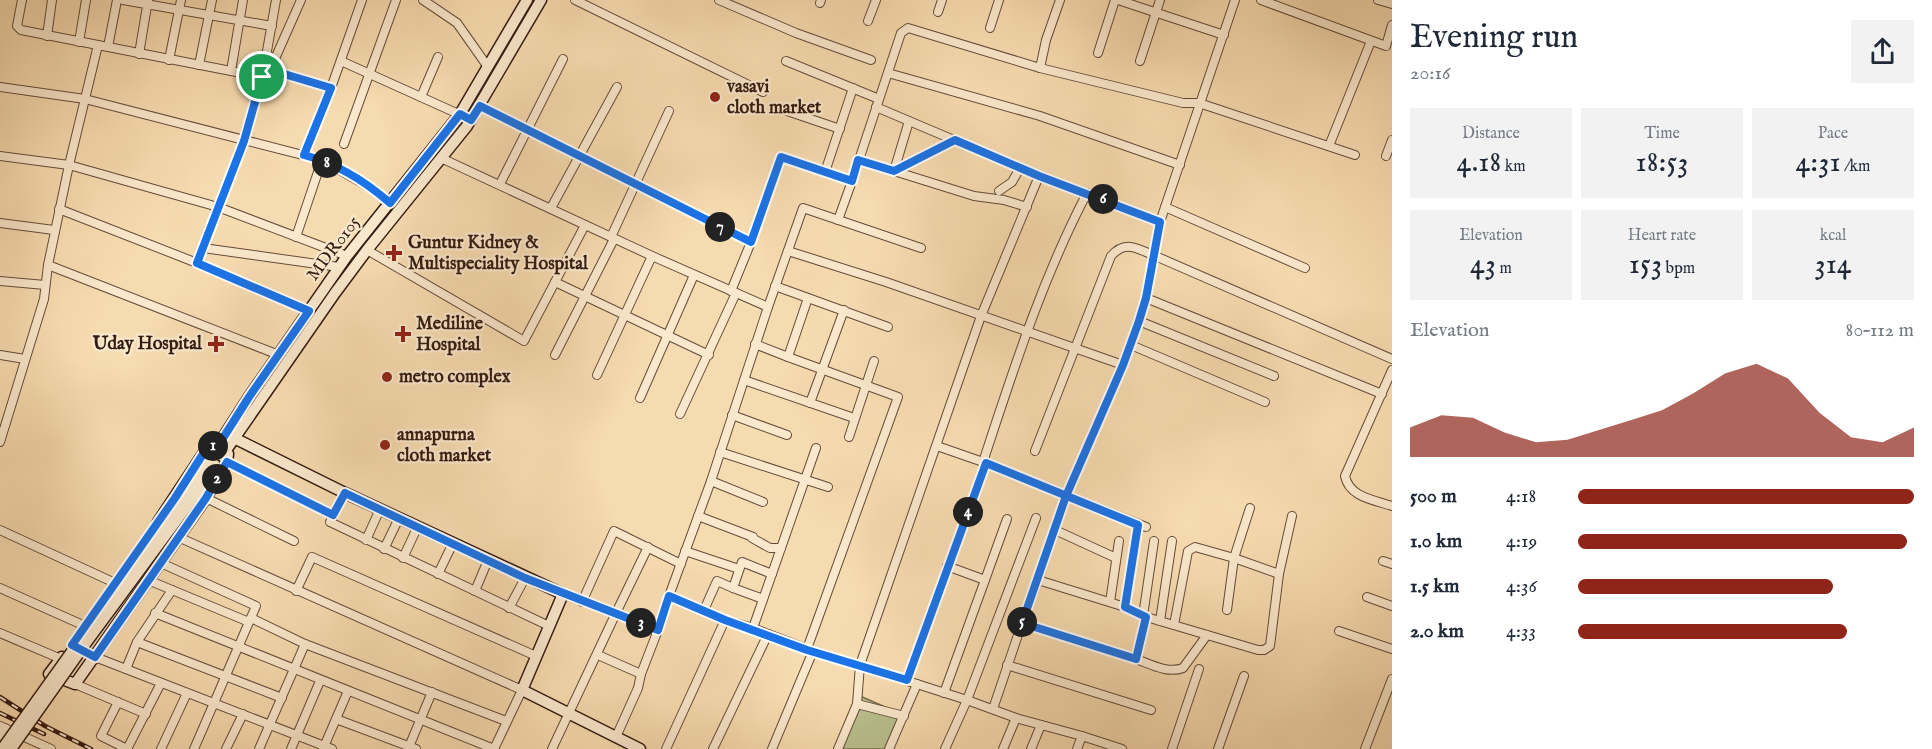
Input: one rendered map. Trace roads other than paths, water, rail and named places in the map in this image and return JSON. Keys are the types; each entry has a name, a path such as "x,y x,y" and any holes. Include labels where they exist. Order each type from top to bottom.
{"main road":[{"name":"MDR0105","path":"224,453 243,406 347,256 460,114 527,0"},
{"name":"MDR0105","path":"212,464 224,453 293,351 367,250 471,120 541,0"},
{"path":"234,438 345,493 563,594 522,690 640,749"},
{"path":"209,448 224,453 206,498 75,684 49,674 72,645 203,454 209,448"},
{"path":"2,749 212,464"},
{"path":"11,749 212,464"}],"street":[{"path":"22,0 17,26 19,29 262,77"},
{"path":"47,36 52,0"},
{"path":"79,42 86,0"},
{"path":"108,47 117,0"},
{"path":"123,0 148,2 272,26"},
{"path":"170,60 181,0"},
{"path":"199,65 212,0"},
{"path":"231,71 243,0"},
{"path":"267,69 276,0"},
{"path":"197,263 244,141 262,77 301,0"},
{"path":"304,155 331,88 362,0"},
{"path":"344,144 396,0"},
{"path":"423,0 457,23 488,67"},
{"path":"575,0 763,92"},
{"path":"719,0 796,33 871,60"},
{"path":"868,21 876,0"},
{"path":"938,12 942,0"},
{"path":"990,28 999,0"},
{"path":"1040,68 1046,40 1060,0"},
{"path":"1098,53 1116,0 1224,35"},
{"path":"1140,61 1160,0"},
{"path":"993,709 1066,496 1131,345 1146,298 1160,222 1235,0"},
{"path":"1261,0 1389,47 1392,26"},
{"path":"1377,0 1392,4"},
{"path":"139,54 148,2"},
{"path":"838,220 901,33 908,28 1040,68 1183,103 1199,103 1355,155"},
{"path":"1329,147 1371,41"},
{"path":"0,442 44,299 54,230 98,45"},
{"path":"421,97 438,57"},
{"path":"500,184 563,59"},
{"path":"341,61 471,120"},
{"path":"786,61 853,88 909,121 1039,176 1160,222"},
{"path":"267,69 331,88"},
{"path":"888,73 1040,116 1180,165"},
{"path":"0,87 86,99 322,160 376,191 390,203"},
{"path":"551,208 617,87"},
{"path":"825,172 853,88"},
{"path":"480,106 751,242"},
{"path":"555,355 585,296 669,111"},
{"path":"787,111 840,129"},
{"path":"894,171 909,121"},
{"path":"894,171 955,140"},
{"path":"1386,156 1392,140"},
{"path":"0,156 69,165 218,207 347,256"},
{"path":"680,414 709,355 781,157 852,181"},
{"path":"441,158 612,238 768,307"},
{"path":"296,237 322,160"},
{"path":"858,160 974,196 1004,200 1026,207"},
{"path":"999,191 1012,182 1020,168"},
{"path":"838,749 857,704 860,665 981,316 1039,176"},
{"path":"907,680 984,463 1027,330 1068,229 1087,194"},
{"path":"1165,207 1305,268"},
{"path":"616,737 638,688 803,208 921,248"},
{"path":"59,209 197,263 309,311"},
{"path":"0,223 54,230"},
{"path":"367,250 524,341 585,225"},
{"path":"1035,451 1112,256 1118,249 1126,246 1153,255 1392,359"},
{"path":"202,248 339,267"},
{"path":"788,251 886,282 981,316 987,316 1123,365"},
{"path":"597,375 652,256"},
{"path":"48,265 279,355"},
{"path":"640,398 694,275"},
{"path":"0,281 45,285"},
{"path":"555,282 709,355"},
{"path":"775,286 888,327"},
{"path":"788,357 808,298"},
{"path":"1146,298 1382,394"},
{"path":"810,403 844,310"},
{"path":"1139,321 1274,376"},
{"path":"755,344 897,397 810,650 772,749"},
{"path":"1131,345 1265,402"},
{"path":"0,355 25,359"},
{"path":"849,437 874,361"},
{"path":"1392,370 1345,476 1347,485 1354,493 1392,506"},
{"path":"744,380 854,418"},
{"path":"732,415 787,435"},
{"path":"937,446 1142,526 1125,607"},
{"path":"753,628 816,448"},
{"path":"720,452 828,487"},
{"path":"224,453 333,515"},
{"path":"711,481 763,502"},
{"path":"345,493 330,522 549,626"},
{"path":"206,498 294,541"},
{"path":"1227,610 1234,558 1250,508"},
{"path":"366,540 380,509"},
{"path":"698,516 752,538 770,548 781,548"},
{"path":"1038,580 1125,607 1160,621 1264,650 1270,646 1279,574 1292,516"},
{"path":"384,549 399,518"},
{"path":"945,749 967,700 1036,518"},
{"path":"944,693 1007,519"},
{"path":"403,558 417,526"},
{"path":"0,530 115,583"},
{"path":"1055,530 1116,558"},
{"path":"582,602 614,531 681,564"},
{"path":"155,613 494,749 522,690 178,537"},
{"path":"1110,602 1119,541"},
{"path":"1136,659 1154,541"},
{"path":"1160,621 1172,541"},
{"path":"438,574 453,543"},
{"path":"552,749 648,547"},
{"path":"1174,625 1188,551 1195,547 1279,574"},
{"path":"685,551 739,569"},
{"path":"296,591 312,557 536,656"},
{"path":"475,591 488,560"},
{"path":"1383,561 1392,564"},
{"path":"733,588 742,562 772,574"},
{"path":"161,563 256,606 240,648 194,749"},
{"path":"947,566 986,580"},
{"path":"509,608 525,578"},
{"path":"147,580 506,722"},
{"path":"704,610 717,581 763,599"},
{"path":"0,588 85,626"},
{"path":"126,669 137,642 171,590"},
{"path":"563,594 658,630"},
{"path":"669,596 725,620 810,650 907,680 1016,718 1122,749"},
{"path":"1367,597 1392,606"},
{"path":"666,749 725,620"},
{"path":"1022,623 1170,670 1183,668 1207,635"},
{"path":"1339,631 1392,649"},
{"path":"0,633 61,659"},
{"path":"713,749 768,634"},
{"path":"137,642 282,698"},
{"path":"259,749 305,644"},
{"path":"72,645 95,657 326,748 348,691"},
{"path":"598,655 641,674"},
{"path":"1007,666 1151,710"},
{"path":"1172,749 1199,669"},
{"path":"1218,749 1244,676"},
{"path":"1365,749 1392,679"},
{"path":"291,749 320,681"},
{"path":"118,702 101,736 127,749 161,683"},
{"path":"75,684 146,714"},
{"path":"889,749 917,684"},
{"path":"336,719 411,748 432,692"},
{"path":"161,749 187,693"},
{"path":"857,704 904,716"},
{"path":"226,749 243,714"},
{"path":"1003,749 1016,718"},
{"path":"1031,749 1041,725"},
{"path":"0,736 2,727 51,749"},
{"path":"1077,749 1082,736"},
{"path":"26,749 32,740"}],"railway":[{"path":"0,697 45,726 91,749"},
{"path":"0,713 44,734"}],"place":[{"name":"vasavi cloth market","path":"715,97"},
{"name":"Guntur Kidney & Multispeciality Hospital","path":"394,253"},
{"name":"Mediline Hospital","path":"403,334"},
{"name":"Uday Hospital","path":"216,344"},
{"name":"metro complex","path":"387,377"},
{"name":"annapurna cloth market","path":"385,445"}]}
